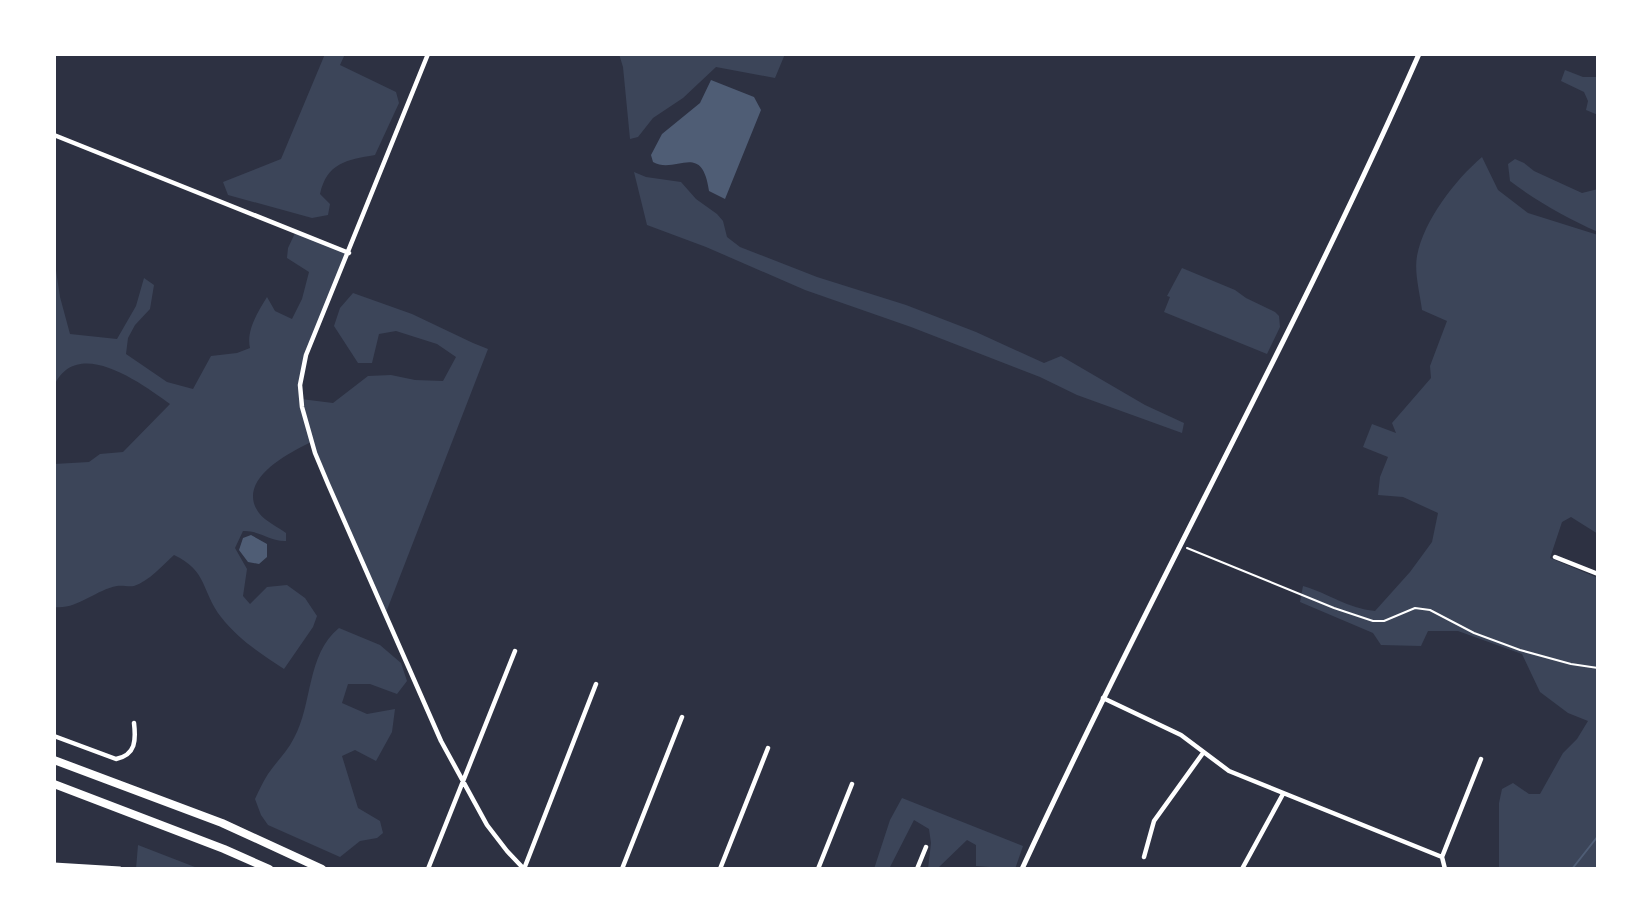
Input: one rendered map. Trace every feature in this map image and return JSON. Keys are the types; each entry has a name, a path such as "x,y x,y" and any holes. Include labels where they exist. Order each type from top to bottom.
{"highway":[{"path":"54,760 222,823 322,869"},
{"path":"54,784 269,869"}],"street":[{"path":"428,54 306,355 300,392 304,418 315,453 441,741 462,783 496,838 524,869 596,684"},
{"path":"1022,869 1103,698 1355,198 1419,54"},
{"path":"54,135 349,253"},
{"path":"1555,557 1598,574"},
{"path":"428,869 515,651"},
{"path":"1103,698 1181,736 1229,771 1442,858"},
{"path":"622,869 682,717"},
{"path":"54,736 116,759 123,758 132,750 135,742 134,723"},
{"path":"720,869 768,748"},
{"path":"1144,858 1154,821 1203,753"},
{"path":"1445,869 1442,858 1481,759"},
{"path":"818,869 852,785"},
{"path":"1242,869 1283,794"},
{"path":"917,869 926,847"},
{"path":"54,865 118,868"}],"path":[{"path":"1179,545 1334,608 1373,621 1384,621 1415,608 1430,610 1474,633 1520,650 1572,664 1598,667"}],"shaded area":[{"path":"325,54 345,54 340,65 396,92 399,103 375,155 347,161 327,176 320,194 330,204 328,215 312,218 228,195 223,182 281,159"},
{"path":"619,54 785,54 775,78 716,67 683,98 653,118 638,137 630,139 623,67"},
{"path":"1565,70 1583,77 1598,77 1598,115 1586,110 1588,101 1584,92 1561,81"},
{"path":"711,80 754,97 761,110 725,199 709,191 701,167 687,162 662,165 653,162 651,155 662,134 700,103"},
{"path":"1482,157 1498,190 1528,213 1598,235 1598,534 1571,517 1562,522 1550,558 1598,578 1598,869 1499,869 1499,803 1502,789 1513,783 1529,794 1540,794 1563,753 1577,739 1588,721 1568,713 1540,692 1522,654 1458,631 1428,631 1421,646 1381,645 1373,633 1300,602 1303,586 1356,607 1375,611 1410,572 1432,542 1438,513 1403,497 1378,495 1380,477 1388,457 1363,447 1372,424 1396,433 1392,423 1431,378 1430,366 1447,321 1422,310 1417,256 1426,229 1442,202 1461,177"},
{"path":"1515,159 1534,171 1582,193 1598,189 1598,232 1552,209 1510,181 1508,164"},
{"path":"634,172 646,177 681,182 696,199 717,214 723,221 727,237 740,247 817,277 906,305 976,332 1044,363 1061,356 1145,405 1184,423 1182,433 1077,395 1040,377 911,327 805,290 706,247 647,225"},
{"path":"296,231 349,253 303,365 301,399 333,403 368,376 391,375 415,380 443,381 456,357 437,344 396,331 379,334 372,363 358,363 334,326 340,308 353,293 412,314 488,349 385,615 311,442 268,469 254,490 253,501 259,513 286,533 286,541 243,531 235,548 247,569 243,596 250,604 267,587 287,585 305,598 317,616 313,627 284,669 250,646 228,625 215,608 199,575 185,561 174,555 140,584 109,588 70,606 54,607 54,464 89,462 100,454 123,452 170,404 127,376 93,364 78,364 64,371 54,386 54,257 60,297 70,334 117,339 136,306 144,278 154,285 150,309 135,325 128,338 126,354 167,382 193,389 211,356 237,353 250,348 251,328 267,297 275,311 292,319 302,299 309,272 287,258 288,248"},
{"path":"1182,268 1235,290 1279,316 1280,327 1267,354 1164,312 1170,297 1167,296"},
{"path":"251,535 267,544 267,557 259,564 248,562 239,550 243,538"},
{"path":"339,628 380,645 401,663 407,681 397,694 370,684 348,684 342,703 367,714 395,709 392,732 376,761 355,750 342,756 358,808 380,821 383,833 377,838 360,841 340,857 268,825 255,799 268,774 294,738 300,725 315,666 328,639"},
{"path":"902,798 1023,846 1015,869 976,866 976,845 967,840 939,867 928,869 931,843 929,829 914,820 889,869 874,869 890,820"},
{"path":"138,845 200,869 136,869"}],"waterway":[{"path":"1572,869 1598,836"}]}
